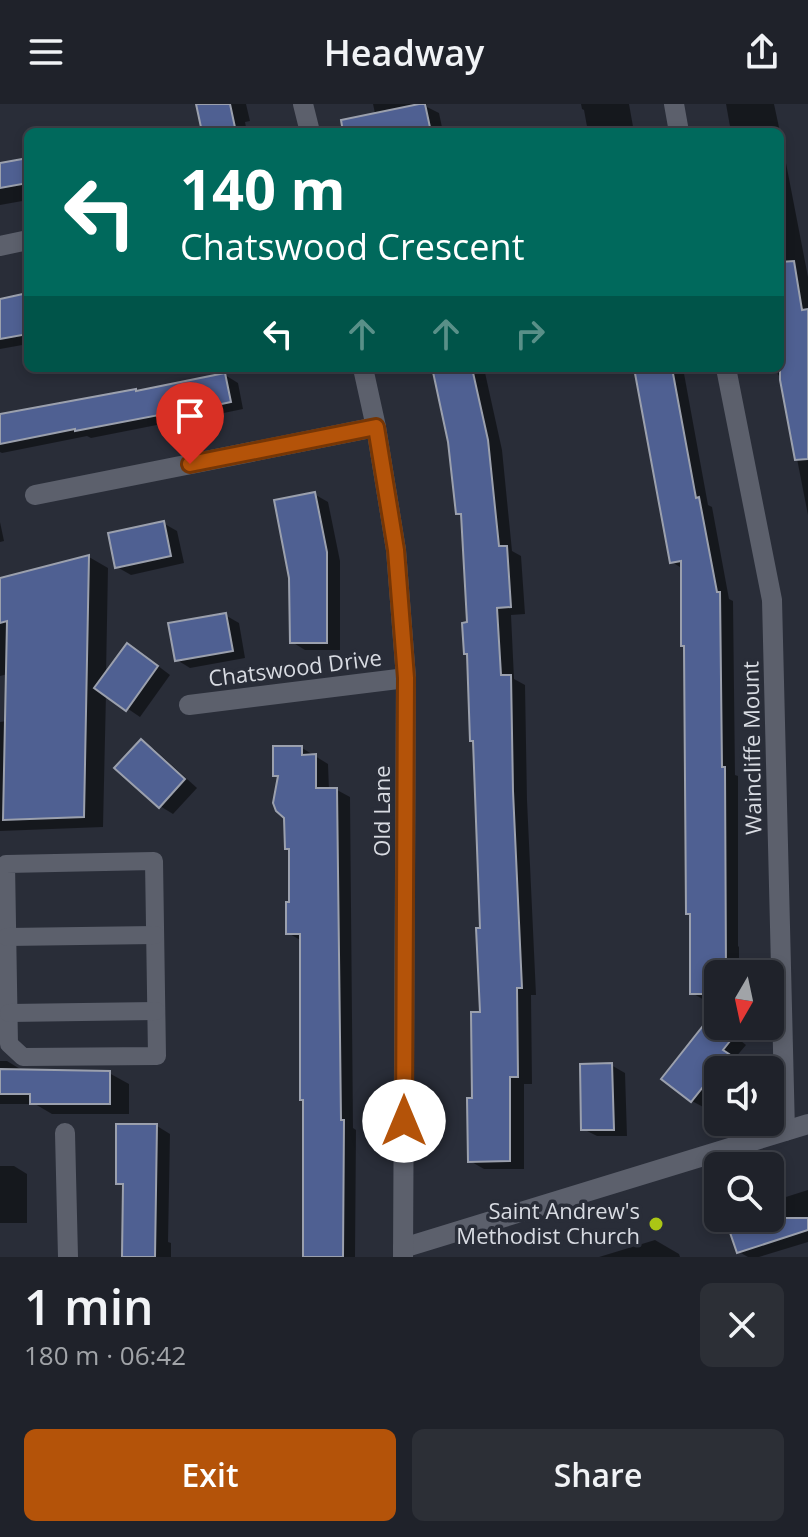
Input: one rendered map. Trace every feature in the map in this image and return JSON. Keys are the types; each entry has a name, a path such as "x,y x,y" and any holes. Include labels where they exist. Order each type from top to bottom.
{"street":[{"path":"303,104 309,128"},
{"path":"674,104 678,128"},
{"path":"0,246 24,241"},
{"name":"Old Lane","path":"364,372 396,550 406,678 403,1252"},
{"name":"Waincliffe Mount","path":"727,372 772,600 785,1131"},
{"path":"35,495 376,427"},
{"name":"Chatswood Drive","path":"189,705 406,678"},
{"path":"403,1252 808,1124"},
{"path":"65,1133 68,1257"}],"lane":[{"path":"154,861 157,1056 23,1057 9,1044 3,862 154,861"},
{"path":"7,937 155,935"},
{"path":"9,1013 156,1011"}],"building":[{"path":"196,104 230,104 235,128 201,128"},
{"path":"425,104 430,128 342,128 341,120"},
{"path":"24,159 24,184 0,188 0,163"},
{"path":"794,261 802,310 808,309 808,459 795,460 780,380 780,372 784,372 784,262"},
{"path":"23,294 24,335 0,339 0,299"},
{"path":"433,372 473,372 488,440 499,546 507,546 511,607 497,608 501,675 511,675 522,988 517,988 518,1077 510,1077 510,1161 468,1162 467,1098 472,1098 471,1012 480,1012 476,928 480,928 473,741 470,741 467,654 464,654 462,623 467,622 461,514 456,514 448,442"},
{"path":"635,372 673,372 696,498 699,497 717,592 720,592 726,960 704,960 704,994 690,994 681,561 670,563"},
{"path":"225,373 231,402 0,444 0,414"},
{"path":"315,492 327,552 327,643 290,643 289,578 274,500"},
{"path":"164,521 171,556 115,568 108,533"},
{"path":"89,555 84,817 3,820 7,621 0,623 0,578"},
{"path":"226,613 233,651 175,661 168,623"},
{"path":"127,643 158,666 126,711 94,688"},
{"path":"141,739 185,779 159,808 114,768"},
{"path":"273,746 302,746 302,755 316,754 316,788 337,788 341,1120 344,1120 343,1257 303,1257 300,934 286,934 289,849 285,849 284,818 273,803 278,776 273,776"},
{"path":"704,1025 704,1040 731,1040 723,1050 729,1054 727,1056 704,1056 704,1086 691,1102 661,1079"},
{"path":"612,1063 614,1130 581,1130 580,1064"},
{"path":"0,1069 110,1071 110,1104 30,1104 30,1094 0,1094"},
{"path":"116,1124 157,1124 155,1257 122,1257 123,1184 116,1184"},
{"path":"784,1218 808,1218 808,1230 737,1253 730,1232 784,1232"}],"place":[{"name":"Saint Andrew's Methodist Church","path":"656,1224"}],"route":[{"path":"190,464 376,427 396,550 406,678 404,1121"}]}
